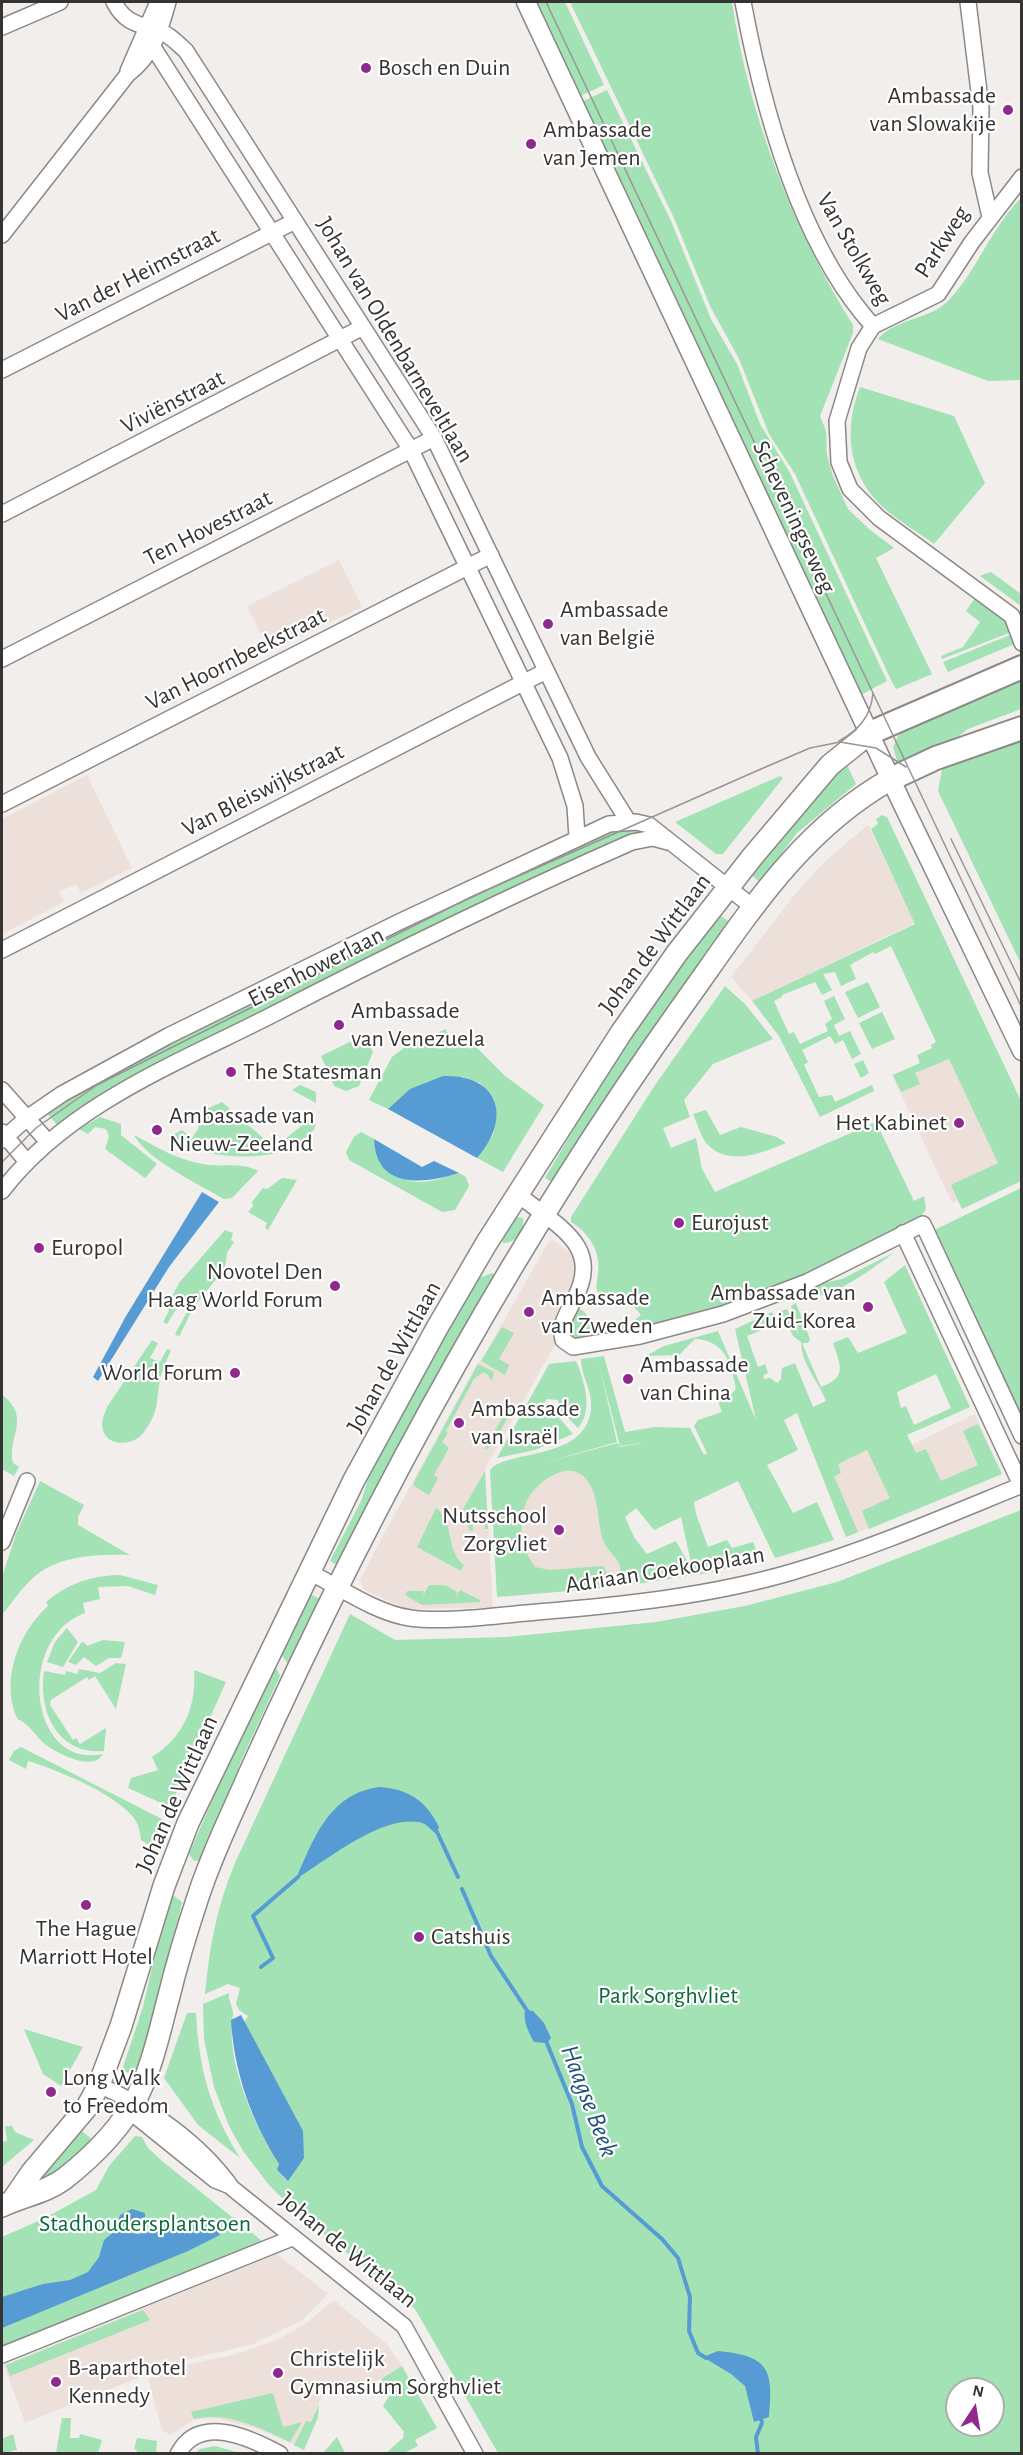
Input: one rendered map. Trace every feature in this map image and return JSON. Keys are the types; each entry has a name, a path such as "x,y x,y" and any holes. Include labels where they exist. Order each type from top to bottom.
{"main road":[{"path":"870,734 1022,667"},
{"path":"7,2204 47,2190 65,2178 99,2146 131,2106 160,2031 179,1957 206,1872 290,1684 405,1459 545,1216 636,1071 754,908 798,852 823,826 865,793 891,779 936,758 1022,728"},
{"name":"Johan de Wittlaan","path":"99,2085 121,2026 176,1853 207,1780 311,1573 354,1480 437,1328 621,1032 728,888 830,765 870,734"},
{"path":"176,1853 186,1865 206,1872"},
{"path":"7,2204 87,2107 99,2085"}],"street":[{"path":"2,27 60,2"},
{"name":"Johan van Oldenbarneveltlaan","path":"114,2 126,19 153,31 186,51 434,438 593,767 628,821"},
{"path":"2,235 128,74 147,57 153,47 158,2"},
{"path":"128,74 130,62 153,31 168,2"},
{"name":"Scheveningseweg","path":"526,2 891,779 1022,1051"},
{"name":"Van Stolkweg","path":"743,2 768,112 791,180 814,234 858,310 873,326 859,348 837,421 839,462 850,489 879,518 1017,611 1022,643"},
{"name":"Parkweg","path":"873,326 938,294 990,217 980,173 981,108 968,2"},
{"name":"Johan van Oldenbarneveltlaan","path":"153,47 411,450 564,768 575,806 577,837"},
{"path":"990,217 1022,177"},
{"name":"Van der Heimstraat","path":"2,370 295,221"},
{"name":"Viviënstraat","path":"2,514 341,341 363,327"},
{"name":"Ten Hovestraat","path":"2,659 434,438"},
{"name":"Van Hoornbeekstraat","path":"2,804 490,555"},
{"name":"Van Bleiswijkstraat","path":"2,950 546,671"},
{"name":"Eisenhowerlaan","path":"3,1136 62,1094 168,1036 577,837 609,824 628,821 649,825 754,908"},
{"name":"Eisenhowerlaan","path":"2,1191 48,1142 99,1106 181,1061 499,901 632,842 653,838 679,847"},
{"path":"2,1090 48,1142"},
{"path":"3,1136 27,1162"},
{"path":"519,1195 567,1234 581,1249 585,1273 562,1325 563,1340 577,1347 616,1341 723,1314 807,1282 923,1224 1022,1436"},
{"path":"903,1233 1021,1485"},
{"path":"2,1542 27,1481"},
{"name":"Adriaan Goekooplaan","path":"311,1573 391,1612 410,1618 495,1616 663,1598 714,1590 792,1572 1021,1485"},
{"name":"Johan de Wittlaan","path":"99,2085 218,2168 232,2188 404,2326 474,2454"},
{"path":"2,2355 292,2238"},
{"path":"178,2454 191,2436 212,2431 248,2440 280,2454"}],"shaded area":[{"path":"339,560 362,607 270,652 247,606"},
{"path":"87,775 132,868 81,893 76,884 59,892 64,902 2,934 2,819"},
{"path":"868,825 915,923 752,1001 731,977 796,893 824,862"},
{"path":"961,1046 1021,1172 952,1203 892,1075"},
{"path":"553,1240 574,1255 577,1275 557,1341 485,1469 493,1608 407,1609 364,1590 360,1580 382,1538 478,1362 481,1361 549,1241"},
{"path":"862,1387 893,1454 975,1414 1002,1474 849,1536 797,1413"},
{"name":"Nutsschool Zorgvliet","path":"603,1447 627,1585 504,1597 497,1476"},
{"path":"277,2254 328,2294 302,2320 253,2344 181,2361 25,2423 4,2365"},
{"name":"Christelijk Gymnasium Sorghvliet","path":"334,2300 387,2344 402,2366 348,2398 326,2388 299,2447 258,2429 215,2418 194,2420 170,2435 162,2430 148,2379 180,2366 233,2355 274,2341 304,2325"}],"green space":[{"path":"529,2 565,2 604,85 574,99"},
{"path":"570,2 732,2 750,87 776,170 811,249 853,325 853,333 820,416 826,431 827,455 833,476 848,509 894,548 876,558 932,674 896,689 891,680 795,474 769,434 739,359 710,306 674,218"},
{"path":"607,90 671,221 711,319 737,364 760,424 790,473 887,681 855,698 577,104"},
{"path":"1021,198 1021,380 988,381 878,339 894,327 932,312 948,301 1010,210"},
{"path":"860,387 954,416 985,483 934,544 885,509 863,482 856,468 851,436 855,403"},
{"path":"991,572 1021,594 1021,606 980,576"},
{"path":"977,595 1009,619 1014,631 942,659 941,656 963,647 980,622 966,611"},
{"path":"1015,633 1019,642 948,672 943,662"},
{"path":"1021,675 1021,709 968,729 951,742 898,764 893,747 898,736 907,729 973,701 1009,679"},
{"path":"1021,739 1021,964 938,791 942,769 958,755"},
{"path":"845,761 856,784 797,833 760,882 750,874"},
{"path":"780,776 783,778 723,854 716,854 675,822"},
{"path":"882,815 887,817 1021,1101 1021,1181 962,1209 951,1185 998,1163 949,1059 915,1073 920,1084 901,1092 893,1075 920,1063 917,1055 932,1048 931,1045 936,1042 891,946 875,954 873,952 850,965 856,979 841,986 835,972 823,974 832,990 822,995 815,982 782,995 774,1001 789,1034 794,1032 800,1044 828,1031 825,1024 832,1019 824,1001 834,996 845,1019 834,1025 839,1036 850,1031 861,1054 852,1059 843,1040 835,1044 830,1036 802,1050 808,1062 804,1065 819,1097 832,1095 835,1102 872,1085 874,1091 820,1117 779,1036 752,1001 915,924 871,829 878,824 876,819"},
{"path":"614,827 650,830 60,1128 44,1110 152,1049"},
{"path":"717,913 731,923 556,1185 545,1178 630,1034"},
{"path":"868,982 880,1007 858,1018 845,992"},
{"path":"725,986 745,1004 773,1039 713,1064 684,1100 690,1117 663,1128 671,1148 696,1138 702,1169 715,1192 876,1122 914,1201 924,1196 926,1209 920,1218 864,1251 724,1310 578,1343 567,1335 568,1324 578,1310 582,1310 596,1322 610,1327 625,1325 641,1315 623,1294 610,1298 598,1293 596,1251 584,1232 571,1222 571,1217 655,1085"},
{"path":"882,1012 895,1039 872,1049 859,1023"},
{"path":"446,1029 448,1038 461,1040 466,1037 504,1075 544,1105 503,1172 477,1158 493,1135 496,1120 494,1099 480,1083 463,1077 410,1089 388,1109 369,1100 392,1057 404,1048"},
{"path":"364,1035 373,1052 359,1086 346,1091 334,1086 321,1056"},
{"path":"863,1060 869,1073 861,1078 854,1064"},
{"path":"300,1085 316,1092 316,1103 292,1090"},
{"path":"222,1102 271,1145 285,1139 309,1120 316,1124 312,1132 301,1141 283,1151 264,1155 220,1155 191,1148 168,1137 182,1130 192,1138 198,1129 202,1111"},
{"path":"706,1110 720,1135 741,1127 777,1137 786,1143 746,1156 725,1155 707,1144 699,1130 693,1114"},
{"path":"100,1117 121,1124 121,1135 157,1164 145,1178 105,1149 109,1136 106,1129 95,1127 88,1134 79,1129"},
{"path":"361,1132 374,1139 376,1149 383,1161 393,1173 402,1178 419,1182 459,1173 466,1177 469,1186 455,1210 442,1212 349,1160 346,1152 354,1137"},
{"path":"134,1135 193,1162 210,1165 238,1165 258,1171 232,1198 224,1199 161,1162 140,1144"},
{"path":"282,1178 297,1180 268,1230 265,1228 267,1223 248,1212 253,1206 252,1202 263,1188 267,1189"},
{"path":"1021,1188 1021,1423 998,1365 930,1232"},
{"path":"517,1217 523,1218 521,1232 516,1239 503,1243 501,1237"},
{"path":"225,1230 233,1233 231,1240 234,1242 227,1253 225,1268 193,1308 179,1337 175,1334 192,1303 183,1298 167,1324 163,1322 169,1311 167,1307 179,1283"},
{"path":"895,1252 840,1288 817,1296 808,1294 809,1286 842,1279"},
{"path":"905,1265 970,1407 907,1435 916,1453 926,1449 941,1481 978,1465 963,1431 978,1424 1002,1474 869,1529 862,1511 890,1498 867,1450 838,1464 841,1473 834,1476 858,1532 846,1537 797,1413 784,1420 798,1450 767,1465 793,1513 817,1502 834,1540 775,1558 738,1481 694,1502 696,1514 708,1547 727,1540 732,1548 753,1542 761,1561 708,1573 623,1586 619,1563 602,1537 592,1489 583,1476 567,1471 549,1478 528,1499 522,1522 524,1545 535,1567 550,1570 603,1566 608,1575 604,1588 497,1597 490,1471 497,1464 560,1447 575,1438 586,1426 591,1402 581,1359 604,1356 625,1432 655,1427 690,1428 704,1455 707,1453 694,1426 698,1420 722,1412 717,1399 730,1395 736,1389 732,1370 725,1354 713,1343 695,1339 679,1355 646,1356 664,1346 718,1331 756,1420 735,1329 772,1312 777,1321 775,1325 747,1336 758,1367 765,1364 768,1373 763,1379 770,1378 777,1383 781,1379 782,1368 795,1363 813,1407 826,1401 807,1366 801,1342 793,1336 781,1311 787,1309 799,1336 791,1306 796,1303 810,1339 808,1343 802,1343 821,1387 835,1379 840,1370 833,1343 848,1337 858,1353 907,1333 884,1282","holes":["599,1364 620,1446 648,1442 620,1447 618,1443 543,1463 617,1442","936,1374 951,1408 914,1425 906,1406 901,1408 897,1392","636,1508 654,1530 681,1517 693,1572 676,1541 647,1554 634,1537 625,1517"]},
{"path":"492,1273 496,1275 427,1393 426,1404 340,1567 330,1561 362,1499 371,1469 476,1276 479,1278"},
{"path":"502,1327 514,1333 499,1359 509,1365 505,1375 481,1361"},
{"path":"152,1340 158,1343 150,1358 160,1362 167,1349 171,1350 159,1384 153,1417 139,1437 127,1442 113,1441 104,1433 102,1425 107,1407"},
{"path":"576,1361 582,1377 587,1404 583,1420 578,1428 560,1410 558,1400 547,1399 544,1403 544,1410 550,1414 556,1414 573,1434 535,1450 497,1458 549,1364"},
{"path":"478,1364 494,1372 493,1378 491,1380 483,1372 474,1379 446,1431 448,1433 442,1442 449,1448 434,1475 438,1478 429,1495 414,1486 414,1482"},
{"path":"2,1395 16,1411 12,1454 13,1463 19,1467 14,1476 2,1469"},
{"path":"512,1410 492,1446 484,1450 505,1413"},
{"path":"485,1471 488,1529 485,1529 484,1512 472,1512 473,1530 470,1531 462,1511"},
{"path":"40,1481 84,1505 78,1517 78,1525 130,1555 91,1556 53,1565 28,1583 2,1615 2,1577 16,1534"},
{"path":"436,1508 446,1521 454,1552 464,1565 461,1571 417,1547"},
{"name":"Park Sorghvliet","path":"1021,1510 1021,2453 498,2453 415,2309 290,2206 269,2185 243,2151 229,2126 214,2087 204,2039 203,2004 229,1993 233,2013 233,2052 237,2072 251,2112 279,2164 277,2170 287,2181 244,2022 248,2016 239,2010 236,2004 240,1988 228,1984 205,1994 215,1927 223,1895 235,1863 350,1614 395,1640 507,1637 656,1622 745,1606 837,1582"},
{"path":"120,1575 158,1585 155,1595 128,1586 98,1587 100,1599 83,1603 85,1613 63,1627 48,1648 40,1673 40,1699 46,1723 59,1742 78,1754 103,1754 92,1761 76,1760 46,1745 16,1716 11,1686 15,1656 29,1629 48,1606 46,1602 62,1590 80,1582"},
{"path":"429,1585 444,1585 443,1588 445,1585 457,1592 456,1597 460,1590 480,1602 422,1605 405,1595 407,1591 424,1591 423,1596"},
{"path":"307,1593 323,1600 289,1665 280,1653"},
{"path":"67,1628 78,1642 63,1667 47,1662 55,1642"},
{"path":"103,1640 125,1642 121,1658 109,1658 96,1666 84,1657 76,1665 68,1662 81,1643 84,1642 87,1646"},
{"path":"116,1663 126,1664 116,1709 95,1676 89,1680 87,1677 51,1700 50,1705 73,1740 76,1738 80,1744 106,1728 104,1751 74,1746 54,1728 48,1715 44,1701 44,1671 65,1675 66,1671 77,1674 79,1669 100,1673"},
{"path":"272,1668 277,1669 280,1676 241,1761 224,1811 202,1860 194,1861 189,1854 215,1794 224,1761"},
{"path":"194,1670 226,1682 170,1807 128,1788 131,1778 158,1770 152,1757 180,1731 193,1696"},
{"path":"21,1747 164,1821 152,1847 141,1840 134,1818 100,1791 40,1765 28,1761 26,1769 9,1760 14,1751"},
{"path":"174,1896 182,1902 181,1907 162,1992 135,2076 122,2070 143,2007 167,1902"},
{"path":"187,2013 196,2013 200,2053 208,2088 221,2123 240,2158 198,2125 164,2078"},
{"path":"24,2029 83,2047 61,2086 43,2074"},
{"path":"5,2126 12,2126 15,2132 34,2140 2,2167 2,2142 7,2141"},
{"path":"82,2131 94,2141 68,2168 26,2189"},
{"name":"Stadhoudersplantsoen","path":"135,2136 142,2137 148,2148 162,2161 262,2241 2,2346 2,2237 45,2218 96,2190 109,2166"},
{"path":"143,2310 150,2320 10,2376 6,2365"},
{"path":"402,2366 437,2428 415,2440 418,2446 404,2453 386,2453 403,2438 404,2432 383,2406 391,2393 381,2379"},
{"path":"273,2393 283,2427 302,2422 290,2442 255,2426 231,2419 206,2417 194,2419 191,2412"},
{"path":"319,2404 318,2417 304,2450 294,2445 306,2421 311,2422"},
{"path":"62,2418 71,2418 70,2438 79,2438 80,2434 102,2440 98,2453 62,2451 62,2453 56,2453"},
{"path":"13,2434 17,2450 2,2453 2,2439"},
{"path":"337,2437 345,2453 323,2453"},
{"path":"137,2438 157,2441 156,2453 136,2453 137,2450 134,2449"},
{"path":"215,2446 240,2453 195,2453 200,2449"}],"water":[{"path":"443,1076 462,1077 477,1082 488,1091 494,1102 497,1114 494,1128 488,1143 477,1158 388,1109 410,1089"},
{"path":"374,1139 422,1167 434,1161 459,1173 417,1181 393,1175 383,1167 377,1156"},
{"path":"202,1192 219,1202 169,1267 98,1381 93,1377 126,1316"},
{"path":"379,1787 399,1790 422,1803 439,1827 437,1832 422,1823 405,1822 385,1826 365,1835 296,1879 317,1834 336,1808 362,1791"},
{"path":"525,2010 533,2011 544,2023 551,2038 547,2043 534,2042 525,2022"},
{"path":"241,2015 303,2131 304,2158 288,2181 277,2170 279,2164 252,2113 240,2077 231,2020"},
{"path":"132,2209 145,2213 145,2217 123,2225 123,2232 138,2234 211,2222 220,2235 188,2251 2,2328 2,2297 43,2284 70,2280 88,2272 99,2257 104,2240 115,2231 120,2215"},
{"path":"718,2351 748,2357 757,2361 764,2368 770,2387 769,2417 754,2422 745,2386 731,2374 703,2357"}],"waterway":[{"name":"Haagse Beek","path":"427,1823 437,1832 458,1877"},
{"path":"261,1967 273,1958 253,1916 298,1877"},
{"name":"Haagse Beek","path":"462,1889 491,1956 528,2012"},
{"name":"Haagse Beek","path":"546,2041 572,2104 582,2147 602,2186 662,2239 678,2258 690,2297 689,2331 698,2353 706,2358"},
{"name":"Haagse Beek","path":"758,2454 756,2437 762,2423 760,2415"}],"tram line":[{"path":"546,2 1022,1008"},
{"path":"839,741 863,722 870,709 873,693"},
{"path":"2,1162 36,1128 97,1085 473,896 761,769 810,748 840,742 876,748 906,767"},
{"path":"951,839 1022,985"}],"place":[{"name":"Bosch en Duin","path":"366,68"},
{"name":"Ambassade van Slowakije","path":"1008,110"},
{"name":"Ambassade van Jemen","path":"531,144"},
{"name":"Ambassade van België","path":"548,624"},
{"name":"Ambassade van Venezuela","path":"339,1025"},
{"name":"The Statesman","path":"231,1072"},
{"name":"Het Kabinet","path":"959,1123"},
{"name":"Ambassade van Nieuw-Zeeland","path":"157,1130"},
{"name":"Eurojust","path":"679,1223"},
{"name":"Europol","path":"39,1248"},
{"name":"Novotel Den Haag World Forum","path":"335,1286"},
{"name":"Ambassade van Zuid-Korea","path":"868,1307"},
{"name":"Ambassade van Zweden","path":"529,1312"},
{"name":"World Forum","path":"235,1373"},
{"name":"Ambassade van China","path":"628,1379"},
{"name":"Ambassade van Israël","path":"459,1423"},
{"name":"Nutsschool Zorgvliet","path":"559,1530"},
{"name":"The Hague Marriott Hotel","path":"86,1905"},
{"name":"Catshuis","path":"419,1937"},
{"name":"Long Walk to Freedom","path":"51,2092"},
{"name":"Christelijk Gymnasium Sorghvliet","path":"278,2373"},
{"name":"B-aparthotel Kennedy","path":"56,2382"}]}
